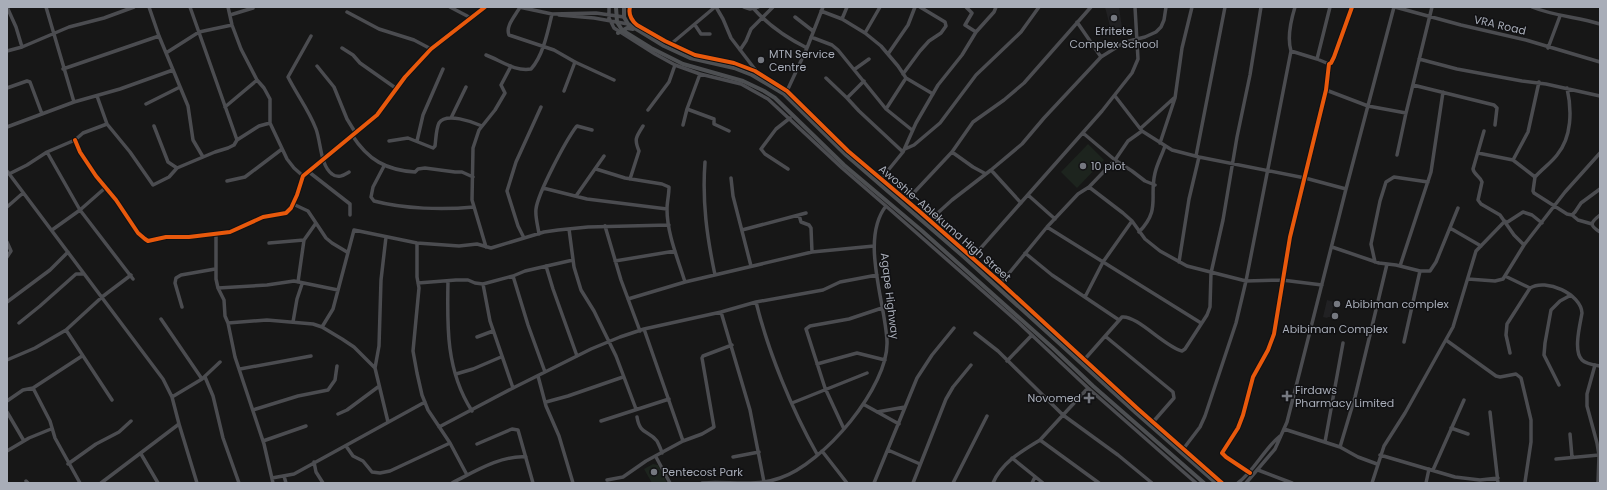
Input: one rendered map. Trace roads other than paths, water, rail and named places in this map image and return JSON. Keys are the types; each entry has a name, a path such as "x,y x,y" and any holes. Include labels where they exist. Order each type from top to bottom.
{"main road":[{"path":"617,22 615,7 624,8 624,17"},
{"name":"Awoshie-Ablekuma High Street","path":"624,17 628,24 639,32 685,53 752,75 792,99 846,155 915,213 1216,483"},
{"name":"Awoshie-Ablekuma High Street","path":"617,22 620,31 671,58 698,69 753,85 775,98 843,166 1053,348 1093,386 1204,483"},
{"path":"620,31 629,28 639,32"},
{"path":"1053,348 1061,343"},
{"path":"1156,447 1160,444"}],"street":[{"path":"7,7 16,27 22,47"},
{"path":"46,7 63,69 74,102"},
{"path":"7,51 53,35 69,27 104,18 134,7"},
{"path":"149,7 159,36 188,106 193,140 203,157"},
{"path":"190,7 237,140"},
{"path":"228,7 232,25 241,49 257,80 264,88 270,99 270,123 291,164 303,176"},
{"path":"450,7 471,18"},
{"path":"75,140 80,152 105,188 116,200 138,233 148,241 166,237 189,238 230,232 263,217 283,214 288,210 293,204 303,176 377,115 408,72 431,49 485,7"},
{"path":"614,80 575,62 554,50 507,34 510,24 520,7 560,16 594,18 628,24"},
{"path":"608,15 609,7"},
{"name":"Awoshie-Ablekuma High Street","path":"630,7 631,19 637,25 685,53 734,64 757,72 787,91 792,99 848,151 907,200 1001,283 1137,411 1153,422 1184,448 1222,483"},
{"path":"671,44 717,7 731,38 757,72"},
{"path":"744,7 756,8 762,18 778,31 807,48"},
{"path":"740,50 751,29 773,7"},
{"path":"842,19 847,7"},
{"path":"865,33 880,7"},
{"path":"888,54 908,25 915,7"},
{"path":"903,74 920,51 929,41 941,33 946,26 945,22 920,7"},
{"path":"966,7 972,13 965,25 976,32"},
{"path":"881,179 904,150 912,130 933,94 976,32 994,12 996,7"},
{"path":"904,150 914,145 940,123 976,75 1023,29 1039,7"},
{"path":"907,200 952,152 973,122 1004,100 1024,83 1092,7"},
{"path":"972,258 1115,96 1136,66 1138,59 1135,7"},
{"path":"930,220 952,200 992,170 1022,144 1101,57 1125,42 1151,35 1161,27 1164,20 1166,7"},
{"path":"1160,143 1175,98 1182,48 1192,7"},
{"path":"1179,262 1189,199 1225,7"},
{"path":"1084,360 1122,317 1126,317 1182,351 1210,307 1211,273 1223,220 1261,7"},
{"path":"1184,448 1200,427 1205,416 1234,333 1246,281 1291,51 1290,30 1295,7"},
{"path":"1317,59 1330,7"},
{"path":"1250,473 1222,453 1238,428 1243,416 1253,377 1271,342 1290,237 1326,90 1328,64 1331,63 1334,57 1352,7"},
{"path":"1246,483 1278,445 1290,410 1346,189 1395,7"},
{"name":"VRA Road","path":"1395,7 1429,17 1519,38 1548,48 1600,62"},
{"path":"1397,155 1412,85 1432,7"},
{"path":"1532,7 1560,16 1572,17 1600,24"},
{"path":"230,14 253,8"},
{"path":"787,91 807,48 822,9 865,33 881,46 906,78 933,94"},
{"path":"348,12 379,29 414,40 431,49"},
{"path":"554,14 596,13 624,17"},
{"path":"486,55 511,66 526,70 531,69 542,47 554,14"},
{"name":"Awoshie-Ablekuma High Street","path":"608,15 614,28 675,64 700,74 727,78 760,94 790,118 886,206 920,232 1088,388 1196,483"},
{"path":"1548,48 1560,16"},
{"path":"795,17 813,30"},
{"path":"1077,22 1101,57"},
{"path":"166,53 199,32 232,25"},
{"path":"695,25 701,34 710,34"},
{"path":"63,69 159,36"},
{"path":"311,36 288,78 304,103 315,127 323,159 334,175 340,176 349,172"},
{"path":"811,37 835,47 855,69 886,109 912,130"},
{"path":"342,48 353,55 360,63 383,80 397,88"},
{"path":"1291,51 1328,64"},
{"path":"855,69 869,59"},
{"path":"1419,60 1458,70 1522,81 1539,82 1600,96"},
{"path":"564,91 575,62"},
{"path":"648,110 669,82 675,64"},
{"path":"317,66 334,87 347,119 356,132"},
{"path":"486,247 474,207 472,194 473,148 476,135 504,96 505,93 501,85 511,66"},
{"path":"417,141 423,115 443,69"},
{"path":"7,127 74,102 148,80 173,70"},
{"path":"683,125 687,109 700,74"},
{"path":"826,78 859,111 904,150"},
{"path":"886,109 906,78"},
{"path":"225,107 257,80"},
{"path":"7,88 27,81 30,82 42,114"},
{"path":"847,98 864,81"},
{"path":"1513,160 1528,132 1539,82"},
{"path":"1412,85 1494,105 1497,108 1495,125"},
{"path":"451,118 466,86"},
{"path":"146,104 180,87"},
{"path":"1567,88 1570,100 1570,116 1566,139 1557,155 1535,177 1533,191 1567,214 1572,214 1578,220 1592,224 1592,227 1600,232"},
{"path":"1326,90 1368,106 1406,113"},
{"path":"1400,266 1428,182 1435,154 1443,92"},
{"path":"97,96 107,124 130,152 153,185 169,177 177,168 228,148 234,145 237,140 262,124 270,123"},
{"path":"1115,96 1142,130 1160,143 1178,152 1305,178 1346,189"},
{"path":"1001,283 1047,227 1078,194 1089,187 1115,160 1128,141 1142,130 1175,98"},
{"path":"524,238 518,226 507,191 516,162 541,107"},
{"path":"687,109 714,119 714,124 729,130"},
{"path":"389,141 403,138 417,141 425,146 434,147 439,124 444,120 451,118 482,126"},
{"path":"788,169 765,154 761,149 776,128 790,118"},
{"path":"107,124 83,133 75,140 47,152 27,165 8,172 163,379 172,397 197,483"},
{"path":"154,126 168,162 177,168"},
{"path":"539,234 536,210 544,188 577,126 592,130"},
{"path":"630,179 639,151 635,142 643,126"},
{"path":"1484,131 1472,169 1474,174 1481,179 1482,182 1478,197 1479,202 1497,212 1524,245"},
{"path":"1083,133 1115,160 1145,181 1154,185"},
{"path":"352,135 370,156 384,166 403,172 415,172 418,169 425,168 462,172 473,177"},
{"path":"1139,232 1148,223 1151,216 1154,201 1155,173 1165,146"},
{"path":"228,181 244,177 282,149"},
{"path":"7,360 34,348 66,330 102,297 132,277 80,210 47,152"},
{"path":"952,152 986,174"},
{"path":"1478,153 1513,160 1535,177"},
{"path":"1468,279 1495,281 1502,280 1524,245 1600,153"},
{"path":"576,196 604,156"},
{"path":"705,162 704,207 708,243 715,276"},
{"path":"384,166 373,187 371,197 374,201 416,206 455,208 474,207"},
{"path":"596,169 630,179 668,186 667,208 669,225 684,282"},
{"path":"992,170 1021,203"},
{"path":"309,172 350,204 350,215"},
{"path":"1375,262 1372,239 1380,201 1386,182 1394,177 1428,182"},
{"path":"731,178 733,196 751,266"},
{"path":"1089,187 1132,221 1139,232 1160,252 1194,269 1234,276 1246,281 1282,280 1322,285"},
{"path":"52,230 80,210 105,188"},
{"path":"544,188 576,196 667,208"},
{"path":"1572,214 1581,203 1600,188"},
{"path":"7,207 23,193"},
{"path":"1028,195 1055,219"},
{"path":"293,204 308,211 321,232 332,243 347,252"},
{"name":"Agape Highway","path":"702,483 764,482 781,478 797,470 822,451 844,429 863,404 879,376 886,360 887,342 874,246 876,225 886,206"},
{"path":"1332,247 1375,262 1426,272 1432,269 1458,208"},
{"path":"1372,483 1380,455 1455,323 1474,256 1481,246 1505,222 1523,212 1532,215 1542,223"},
{"path":"742,230 806,213"},
{"path":"799,214 801,222 809,225 811,228 812,252"},
{"path":"1592,224 1593,221 1600,215"},
{"path":"1085,297 1103,262 1132,221"},
{"path":"293,322 300,283 304,240 316,223"},
{"path":"322,327 333,308 354,230 416,243 459,246 477,244 486,247 494,247 539,234 569,229 606,226 669,225"},
{"path":"606,226 615,261 640,330"},
{"path":"1047,227 1201,323"},
{"path":"1450,228 1481,246"},
{"path":"569,229 574,260 582,290 616,356 636,409"},
{"path":"216,234 215,269 218,288 224,300 225,316 228,323 235,357 263,441 272,483"},
{"path":"386,237 381,280 379,346 375,368 378,387 388,422"},
{"path":"269,243 304,240"},
{"path":"7,242 11,251 7,257"},
{"path":"416,243 417,277 420,288 413,352 417,373 425,402 450,443 467,476"},
{"path":"628,299 684,282 715,276 812,252 874,246"},
{"path":"615,261 675,251"},
{"path":"7,302 50,270 68,252"},
{"path":"1025,253 1052,275 1119,320"},
{"path":"418,283 468,280 483,284 513,276 525,271 574,260"},
{"path":"1340,447 1355,397 1387,264"},
{"path":"546,266 577,356"},
{"path":"182,307 175,283 176,278 181,275 215,269"},
{"path":"1404,342 1420,271"},
{"path":"19,323 76,274 83,274"},
{"path":"439,427 577,356 640,330 721,312 756,302 823,290 840,282 877,275"},
{"path":"513,276 528,325 545,372"},
{"path":"1505,276 1530,288"},
{"path":"448,280 449,346 464,399 472,411"},
{"path":"218,288 267,285 290,281 338,290"},
{"path":"483,284 493,331 513,388"},
{"path":"1510,353 1506,335 1507,324 1530,288 1535,285 1545,285 1571,295 1580,304 1582,308 1578,345 1579,355 1584,362 1600,366"},
{"path":"1559,385 1544,355 1545,342 1552,310 1560,301 1571,295"},
{"path":"756,302 764,335 792,403 817,454"},
{"path":"844,429 825,388 806,329 807,327 848,319 882,308"},
{"path":"721,312 750,410 764,482"},
{"path":"161,319 204,378 213,396 224,438 239,483"},
{"path":"228,323 267,320 305,323 322,327 354,347 375,368"},
{"path":"874,483 923,367 954,328"},
{"path":"644,329 683,441"},
{"path":"66,330 112,400"},
{"path":"477,337 493,331"},
{"path":"975,333 1007,360 1063,415 1125,460 1152,483"},
{"path":"1007,360 1032,335"},
{"path":"1105,336 1173,392 1174,398 1153,422"},
{"path":"1446,340 1496,376 1500,377 1516,374 1521,378 1531,420 1531,442 1524,482"},
{"path":"1325,442 1343,343"},
{"path":"607,480 620,478 638,466 683,441 702,434 714,427 702,358 703,356 732,345"},
{"path":"817,364 857,353 886,360"},
{"path":"7,401 23,390 33,388 82,356"},
{"path":"240,369 311,356"},
{"path":"456,374 473,369 501,357"},
{"path":"172,397 204,378 220,362"},
{"path":"913,483 949,393 971,364"},
{"path":"1595,365 1588,387 1587,400 1599,455 1598,483"},
{"path":"253,410 290,398 328,390 335,380 337,366"},
{"path":"792,403 825,388 867,373"},
{"path":"538,376 559,436 573,483"},
{"path":"546,402 623,377"},
{"path":"338,414 347,410 378,387"},
{"path":"33,388 50,421 51,429 68,464 80,483"},
{"path":"993,483 1012,458 1040,440 1088,388"},
{"path":"601,421 668,399"},
{"path":"1426,483 1464,400"},
{"path":"272,478 294,474 425,402"},
{"path":"863,404 899,424"},
{"path":"877,412 905,407"},
{"path":"7,412 24,441"},
{"path":"1490,412 1498,483"},
{"path":"953,483 987,416"},
{"path":"637,417 640,427 656,440 662,453"},
{"path":"68,464 96,444 119,432 131,421"},
{"path":"101,483 179,424"},
{"path":"263,441 306,426"},
{"path":"1451,428 1468,434"},
{"path":"7,451 24,441 51,429"},
{"path":"477,444 512,429 518,430 532,483"},
{"path":"1284,429 1340,447 1358,457 1377,464"},
{"path":"1570,434 1572,458"},
{"path":"1238,482 1250,473 1276,439 1281,435"},
{"path":"1040,440 1099,483"},
{"path":"346,446 353,456 363,461 369,471 380,473 390,472 450,443"},
{"path":"888,450 920,464"},
{"path":"822,451 845,482"},
{"path":"732,457 759,452"},
{"path":"1267,452 1271,455"},
{"path":"141,454 152,470 158,483"},
{"path":"1380,455 1468,480 1498,478"},
{"path":"1556,459 1599,455"},
{"path":"452,483 508,459 526,457"},
{"path":"656,457 670,483"},
{"path":"1012,458 1043,483"},
{"path":"314,462 316,472 323,483"},
{"path":"1258,470 1292,483"},
{"path":"284,476 286,483"},
{"path":"1032,483 1034,477"}],"place":[{"name":"Efritete Complex School","path":"1114,18"},
{"name":"MTN Service Centre","path":"761,60"},
{"name":"10 plot","path":"1083,166"},
{"name":"Abibiman complex","path":"1337,304"},
{"name":"Abibiman Complex","path":"1335,316"},
{"name":"Firdaws Pharmacy Limited","path":"1287,396"},
{"name":"Novomed","path":"1089,398"},
{"name":"Pentecost Park","path":"654,472"}]}
